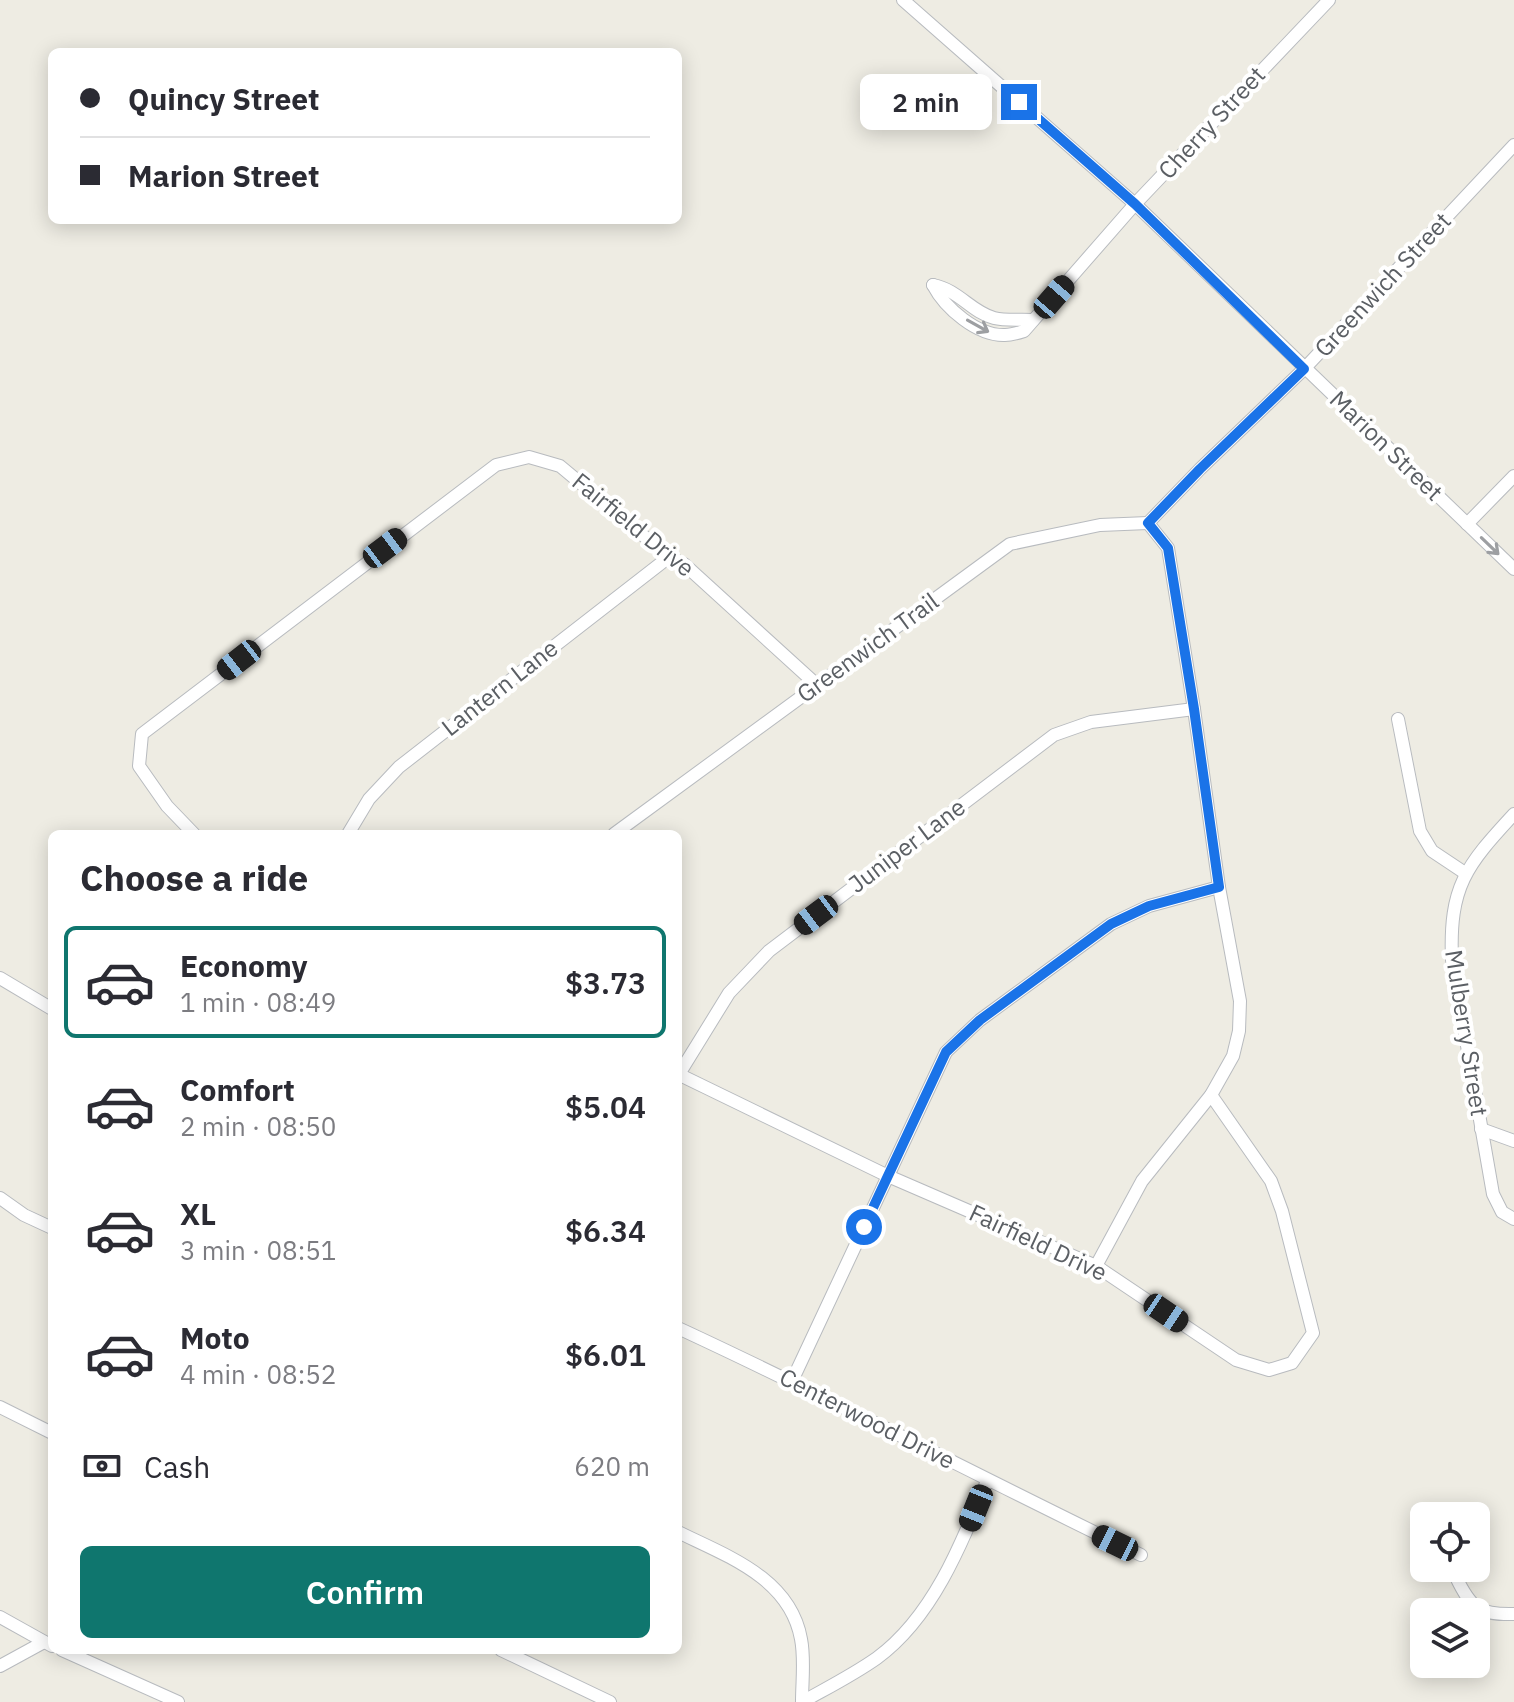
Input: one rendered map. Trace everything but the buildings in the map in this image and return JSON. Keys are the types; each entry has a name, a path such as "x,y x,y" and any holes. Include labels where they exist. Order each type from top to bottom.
{"street":[{"name":"Marion Street","path":"903,0 1135,204 1514,569"},
{"name":"Cherry Street","path":"1033,320 995,319 978,311 949,288 933,285 941,300 987,333 1005,336 1024,331 1135,204 1329,0"},
{"name":"Greenwich Street","path":"1148,523 1304,369 1514,145"},
{"name":"Fairfield Drive","path":"190,830 167,806 139,766 142,734 496,465 529,457 560,466 669,557 684,564 818,686"},
{"path":"1467,524 1514,476"},
{"name":"Greenwich Trail","path":"620,830 1010,544 1100,525 1148,523"},
{"path":"1096,1266 1142,1181 1211,1095 1233,1056 1239,1031 1240,1001 1219,887 1168,548 1148,523"},
{"name":"Lantern Lane","path":"350,830 369,799 399,767 669,557"},
{"name":"Juniper Lane","path":"682,1068 729,993 769,951 1054,735 1091,722 1194,709"},
{"path":"1398,719 1420,831 1432,851 1465,873"},
{"name":"Mulberry Street","path":"1514,814 1465,873 1453,914 1452,960 1496,1203 1502,1212 1514,1219"},
{"path":"792,1381 946,1052 980,1020 1111,924 1149,906 1219,887"},
{"path":"0,978 48,1007"},
{"name":"Fairfield Drive","path":"682,1076 888,1176 1096,1266 1236,1360 1269,1370 1292,1363 1313,1333 1282,1211 1271,1181 1211,1095"},
{"name":"Mulberry Street","path":"1481,1129 1514,1141"},
{"path":"0,1198 24,1215 48,1226"},
{"name":"Centerwood Drive","path":"682,1330 792,1381 987,1481 1141,1555"},
{"path":"0,1407 48,1431"},
{"path":"682,1534 751,1569 788,1603 801,1638 802,1702 879,1657 902,1633 925,1605 946,1571 965,1536 987,1481"},
{"path":"1459,1582 1470,1602 1482,1612 1514,1614"},
{"path":"0,1617 48,1644"},
{"path":"0,1666 48,1644"},
{"path":"71,1654 178,1702"},
{"path":"509,1654 610,1702"}],"route":[{"path":"864,1227 946,1052 980,1020 1111,924 1149,906 1219,887 1168,548 1148,523 1304,369 1135,204 1019,102"}]}
